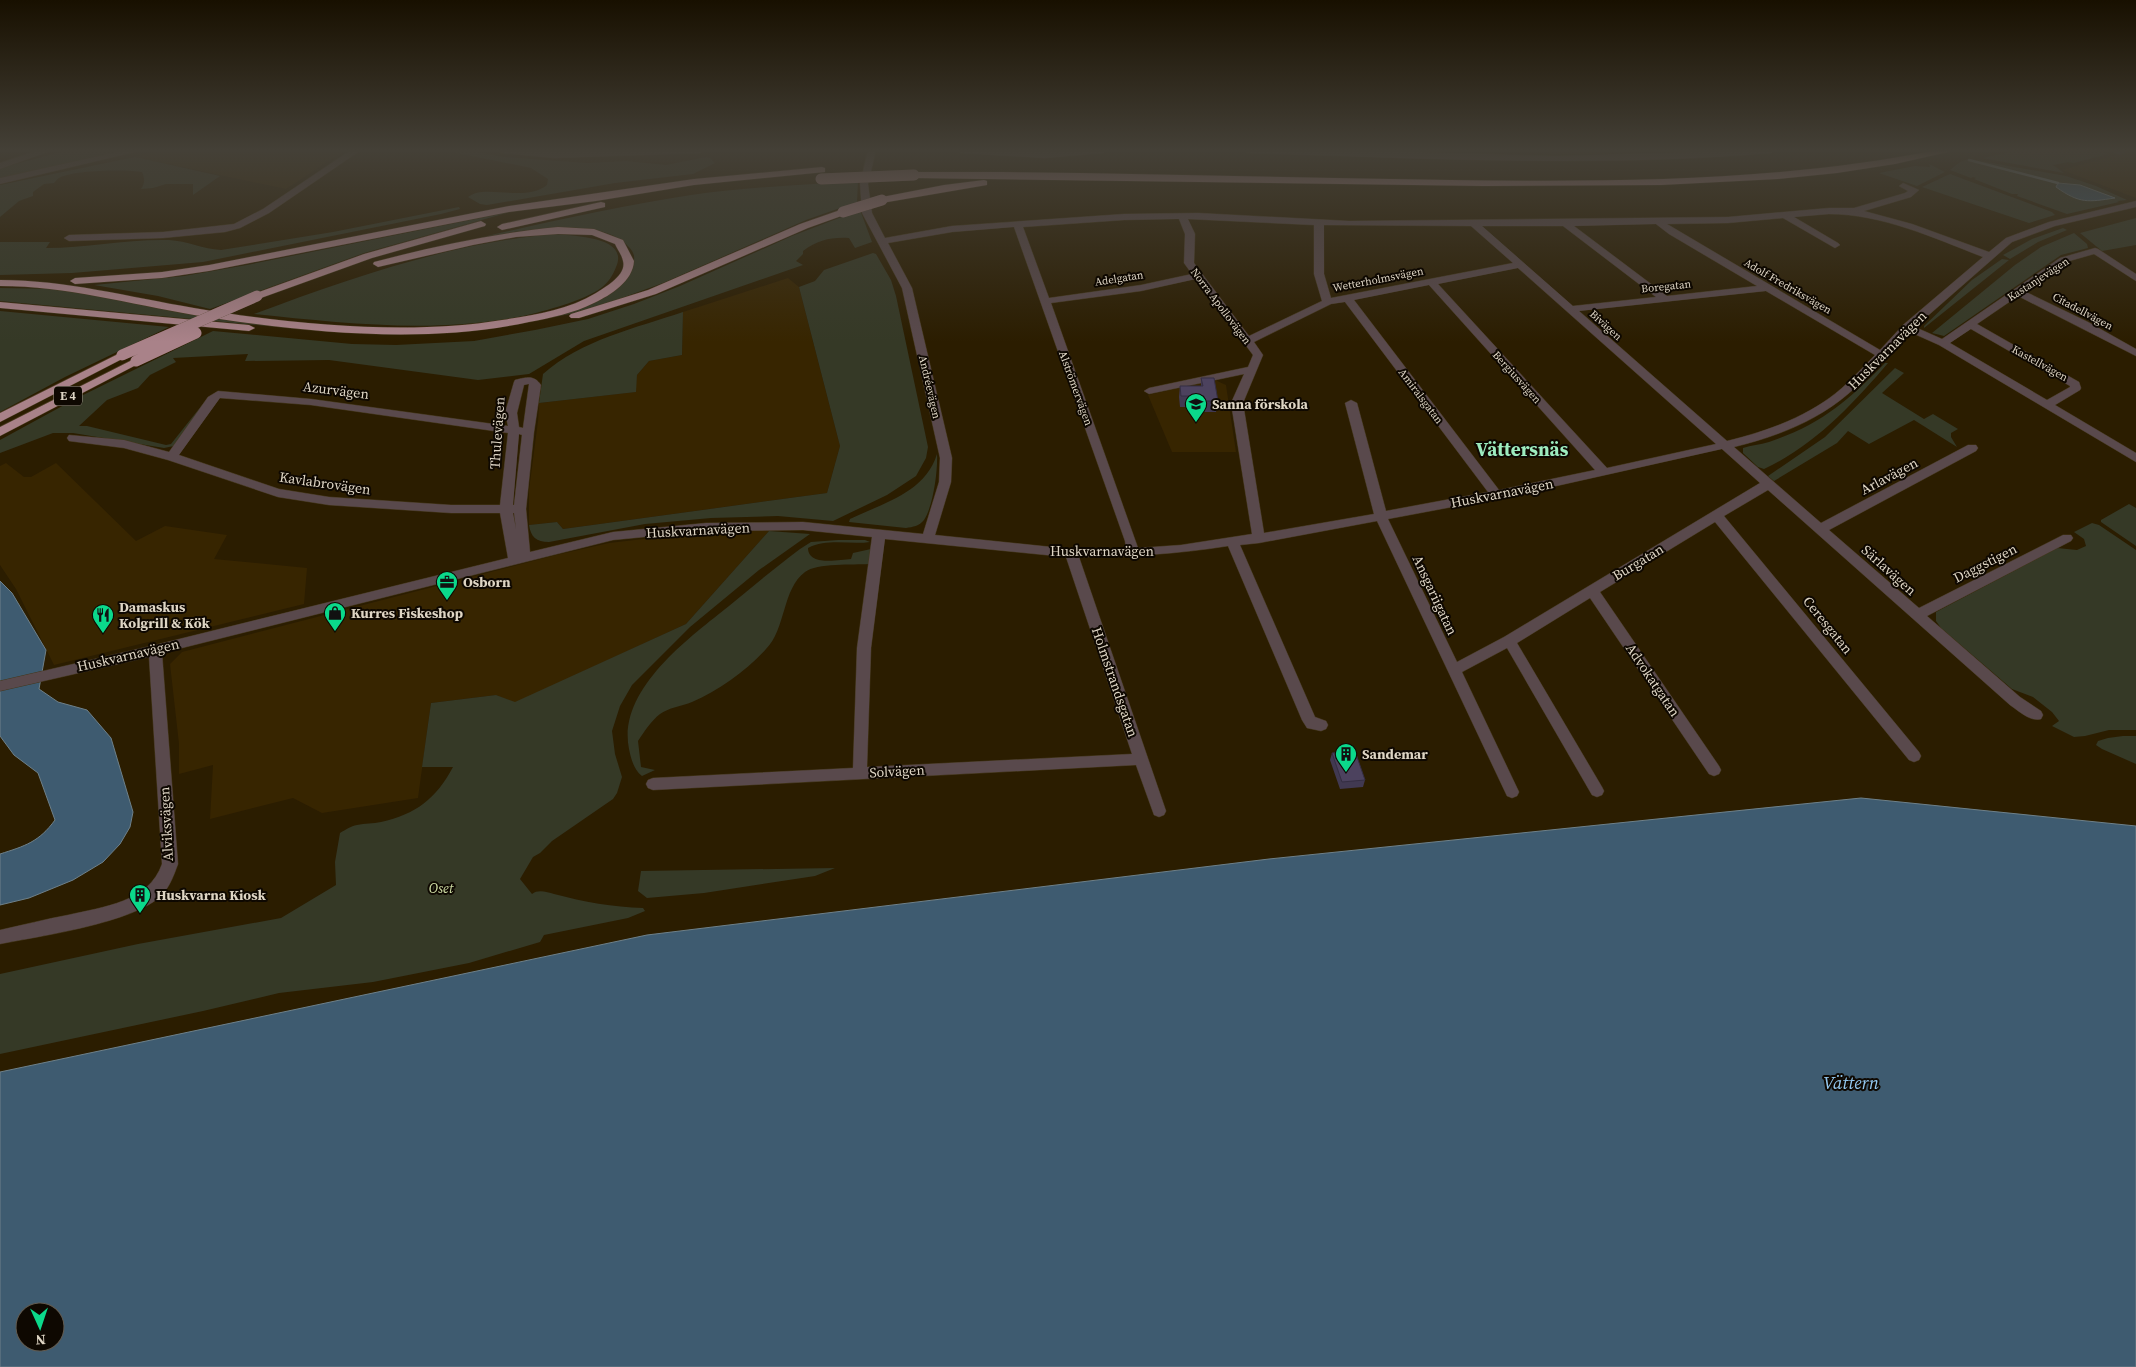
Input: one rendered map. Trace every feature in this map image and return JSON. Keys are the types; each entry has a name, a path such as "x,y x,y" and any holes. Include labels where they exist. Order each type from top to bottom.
{"highway":[{"path":"0,283 123,278 209,268 485,214"},
{"name":"E 4","path":"0,418 122,355 368,256 438,235 523,214"},
{"name":"E 4","path":"0,432 136,361 262,300 502,227 563,214"},
{"path":"0,305 341,336 419,338 493,332 575,316 652,292 804,226 838,214"},
{"path":"18,283 73,287 193,311 267,320 362,330 427,331 513,322 580,305 598,297 613,287 624,276 629,266 626,248 618,241 590,231 571,230 492,238 378,264"}],"street":[{"path":"69,238 163,235 207,231 237,226 261,214"},
{"name":"Andréevägen","path":"868,214 907,288 946,458 945,482 928,538"},
{"path":"881,241 930,231 1114,217 1182,216 1319,223 1565,223 1659,222 1805,214"},
{"path":"1864,214 1909,226 1990,256"},
{"name":"Huskvarnavägen","path":"0,686 154,650 613,536 706,527 802,526 1071,553 1133,553 1259,539 1496,494 1724,445 1755,438 1807,417 1845,391 1907,327 2009,240 2033,230 2097,214"},
{"name":"Norra Apollovägen","path":"1182,216 1190,234 1189,263 1258,355 1237,403 1259,539"},
{"path":"1786,216 1835,244"},
{"name":"Adolf Fredriksvägen","path":"1659,222 1672,232 1880,354"},
{"name":"Alströmervägen","path":"1017,223 1131,541 1133,553"},
{"path":"1319,223 1318,269 1322,293 1328,302"},
{"name":"Bivägen","path":"1474,223 1519,265 1724,445"},
{"path":"1565,223 1664,298"},
{"name":"Kastanjevägen","path":"1943,343 2063,260 2095,251 2136,278"},
{"name":"Wetterholmsvägen","path":"1248,341 1328,302 1519,265"},
{"name":"Adelgatan","path":"1045,301 1105,294 1197,276"},
{"name":"Bergiusvägen","path":"1431,282 1604,472"},
{"name":"Boregatan","path":"1570,309 1766,288"},
{"name":"Citadellvägen","path":"2018,292 2084,324 2136,353"},
{"name":"Amiralsgatan","path":"1347,298 1496,494"},
{"name":"Kastellvägen","path":"1970,324 2075,384 2076,388 2071,392 2046,405"},
{"path":"1907,327 1943,343 2136,458"},
{"path":"1149,391 1252,369"},
{"name":"Thulevägen","path":"532,380 536,385 528,432 520,509 520,559 506,510 514,430 511,413 519,382 532,380"},
{"name":"Azurvägen","path":"172,457 212,399 218,394 311,402 528,432"},
{"name":"Ansgariigatan","path":"1351,403 1381,516 1512,792"},
{"name":"Kavlabrovägen","path":"73,438 124,444 172,457 278,493 330,501 393,506 520,509"},
{"name":"Särlavägen","path":"1724,445 2015,701 2036,715"},
{"name":"Arlavägen","path":"1820,529 1972,448"},
{"name":"Burgatan","path":"1454,670 1509,641 1768,484"},
{"name":"Ceresgatan","path":"1716,515 1914,756"},
{"path":"860,773 864,648 879,534"},
{"name":"Daggstigen","path":"1917,615 2067,538"},
{"path":"1233,543 1309,720 1312,724 1320,725"},
{"name":"Holmstrandsgatan","path":"1071,553 1159,810"},
{"name":"Advokatgatan","path":"1592,590 1714,770"},
{"path":"1509,641 1597,791"},
{"name":"Alviksvägen","path":"0,937 124,909 147,896 164,882 170,864 154,650"},
{"name":"Solvägen","path":"653,784 1142,759"}],"shaded area":[{"path":"788,278 799,287 840,446 827,493 563,529 557,522 529,525 529,490 539,403 635,392 637,375 649,361 682,355 683,312"},
{"name":"Sanna förskola","path":"1215,380 1226,385 1236,452 1172,452 1148,395"},
{"path":"6,463 24,477 31,477 56,463 136,541 165,526 227,535 214,559 307,568 304,604 54,665 16,589 0,565 0,466"},
{"path":"712,531 769,531 686,624 515,703 496,695 431,703 418,798 322,813 293,798 210,819 213,765 179,774 179,744 170,664 182,652 556,555 609,543"}],"green space":[{"path":"425,214 442,214 203,262 72,273 0,275 0,242 50,242 46,248 169,240 221,250 333,232"},
{"path":"504,214 364,253 210,309 158,296 94,285 184,276"},
{"path":"587,214 824,214 663,283 608,303 570,314 490,329 393,335 299,329 0,301 0,288 62,289 334,330 494,328 601,299 623,284 630,274 634,255 626,244 613,235 596,230 557,228 483,237"},
{"path":"850,214 861,214 872,242 855,248 849,238 836,238 819,242 803,251 803,254 796,261 803,265 584,341 529,374 478,380 329,360 245,361 248,354 173,358 176,362 150,375 138,388 107,400 79,426 87,426 166,445 171,444 206,400 174,446 164,448 73,433 53,433 0,453 0,440 77,398 213,331 352,344 396,345 474,341 588,319 634,304 680,286 792,236"},
{"path":"2002,214 2055,215 2029,223"},
{"path":"2136,218 2136,245 2102,251 2080,233"},
{"path":"2063,228 2067,230 2038,242 2010,259 2003,255 2032,239"},
{"path":"2074,233 2087,244 2088,248 2061,255 1944,336 1932,333 2015,265 2041,247"},
{"path":"554,234 585,237 607,243 615,249 618,257 612,276 601,288 593,293 564,305 523,316 456,325 388,325 254,314 364,275 401,264 477,245"},
{"path":"873,253 876,254 891,280 896,296 928,447 926,458 916,476 887,495 833,521 778,516 711,518 645,524 549,542 537,540 533,536 529,525 557,522 563,529 827,493 840,446 799,287 815,281 824,270"},
{"path":"2002,259 2009,260 1924,328 1972,280"},
{"path":"0,311 169,327 65,377 0,412"},
{"path":"683,312 682,355 649,361 637,375 636,392 539,403 543,374 558,362 574,352 610,336"},
{"path":"1885,363 1888,363 1832,423 1782,460 1764,469 1758,467 1743,453 1743,448 1766,443 1818,420 1858,389"},
{"path":"1895,368 1904,373 1882,393 1924,419 1933,414 1958,429 1951,433 1951,437 1957,447 1914,420 1869,444 1848,431 1837,443 1774,481 1768,476 1825,437"},
{"path":"937,454 936,478 932,498 927,514 920,524 906,528 849,522 850,519 889,502 913,487 931,467"},
{"path":"2129,504 2136,508 2136,546 2101,522 2101,520"},
{"path":"2092,523 2099,525 2136,550 2136,730 2109,730 2074,737 2052,726 2059,721 2052,712 2033,697 2012,689 1941,628 1936,621 1936,612 2057,548 2077,550 2086,546 2084,539 2074,532"},
{"name":"Oset","path":"769,531 810,534 759,570 690,627 632,685 620,706 612,731 615,754 622,777 617,793 613,799 552,841 533,857 520,879 532,894 540,891 598,904 643,908 645,911 628,918 544,935 540,942 469,963 373,982 279,993 0,1054 0,974 138,944 281,918 336,885 335,862 340,833 355,826 381,822 405,815 424,804 440,788 453,767 422,767 431,703 496,695 515,702 686,624"},
{"path":"865,540 870,542 823,543 808,548 809,554 818,560 839,560 851,559 853,553 871,549 869,564 818,567 805,572 792,588 772,641 758,657 722,686 692,702 663,712 651,723 638,741 641,767 655,770 642,776 639,774 629,749 628,727 634,706 645,686 660,667 695,634 800,549 811,542"},
{"path":"2123,736 2136,736 2136,764 2096,745 2098,741"},
{"path":"835,868 815,876 704,893 647,898 638,891 641,871"}],"water":[{"path":"0,581 12,593 46,650 39,689 58,702 87,710 111,738 133,812 130,827 120,844 103,862 73,880 29,898 0,905 0,854 31,842 55,820 38,773 14,755 0,736"},
{"name":"Vättern","path":"1861,798 2136,826 2136,1367 0,1367 0,1072 647,935 1269,859"}],"building":[{"path":"1201,378 1214,378 1218,401 1204,401 1204,396 1181,396 1180,386 1203,386"},
{"name":"Sandemar","path":"1355,751 1365,780 1342,782 1332,753"}],"place":[{"name":"Sanna förskola","path":"1196,423"},
{"name":"Osborn","path":"447,601"},
{"name":"Kurres Fiskeshop","path":"335,632"},
{"name":"Damaskus Kolgrill & Kök","path":"103,634"},
{"name":"Sandemar","path":"1346,773"},
{"name":"Huskvarna Kiosk","path":"140,914"}],"district":[{"name":"Vättersnäs","path":"1522,449"}]}
